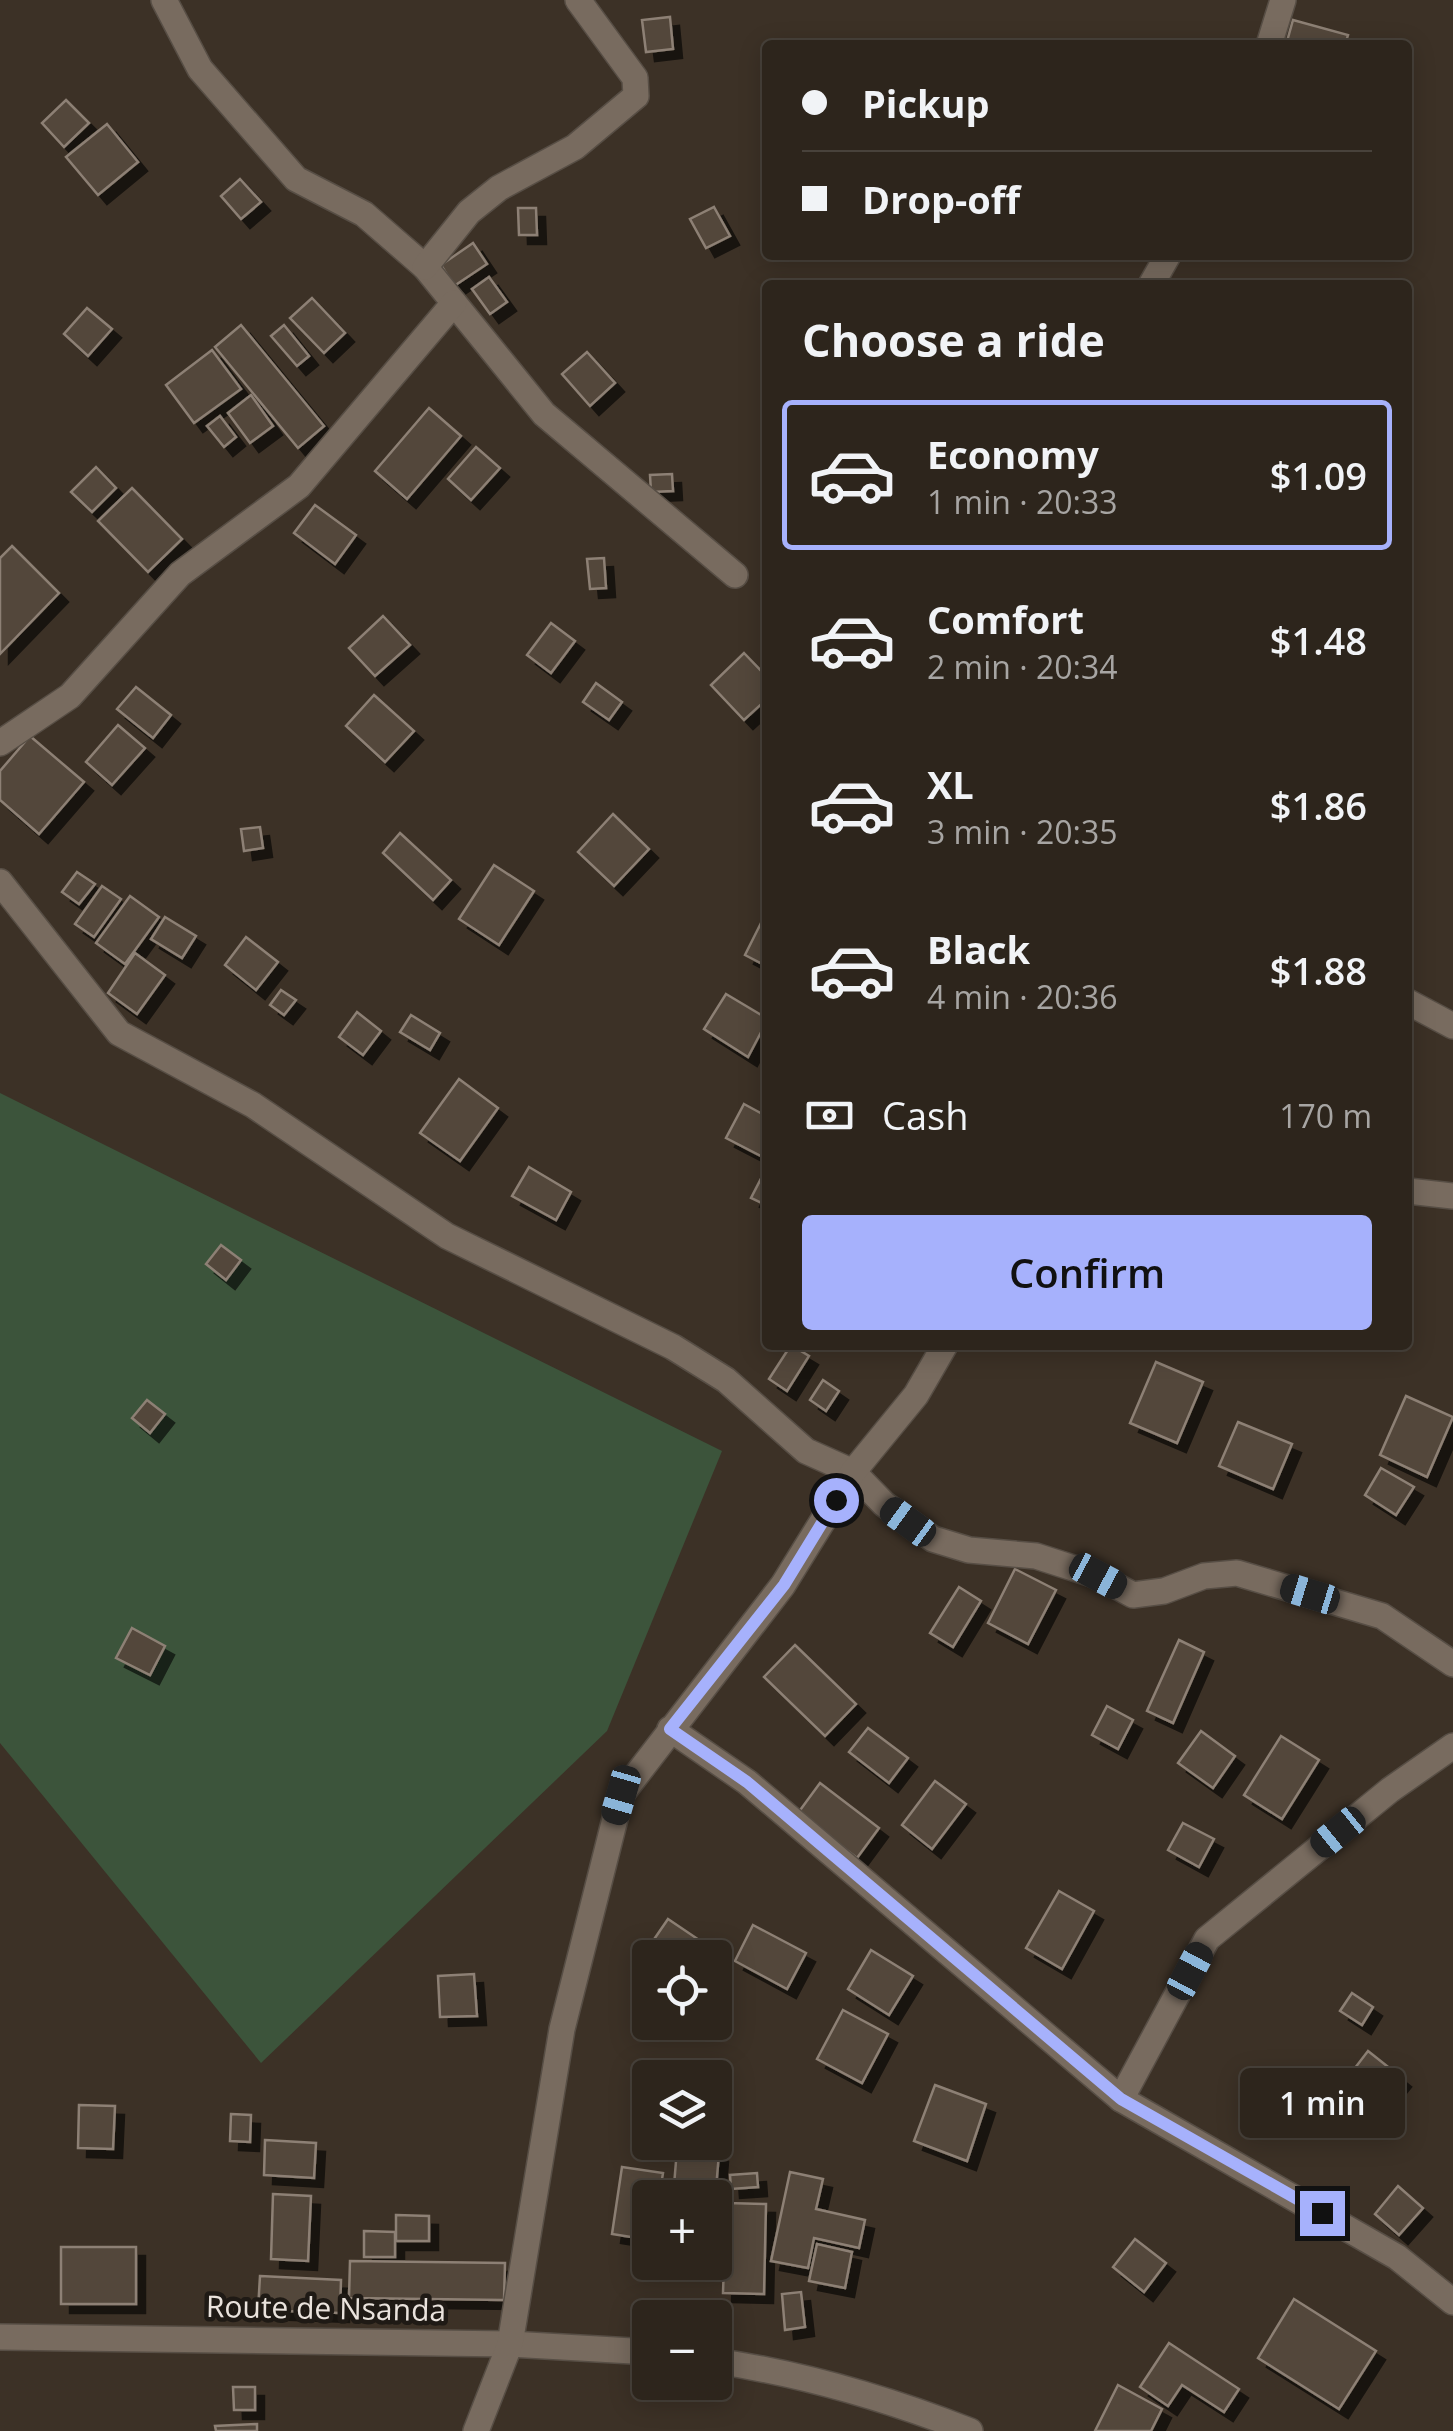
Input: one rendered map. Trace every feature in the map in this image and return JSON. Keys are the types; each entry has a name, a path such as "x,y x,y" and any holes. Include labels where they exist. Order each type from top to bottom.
{"street":[{"path":"164,0 200,69 296,180 364,214 425,268 544,414 735,575"},
{"path":"425,268 470,212 500,188 574,146 636,96 639,86 635,78 578,0"},
{"path":"1270,40 1283,0"},
{"path":"0,743 70,696 180,574 299,486 454,304"},
{"path":"0,882 119,1032 253,1105 447,1236 673,1347 726,1380 806,1451 853,1472 884,1504 933,1539 969,1550 1036,1556 1098,1576 1133,1594 1164,1591 1204,1576 1237,1573 1382,1616 1453,1664"},
{"path":"1412,1004 1453,1026"},
{"path":"1412,1191 1453,1196"},
{"path":"476,2431 510,2344 562,2030 621,1795 784,1585 853,1472 916,1395 942,1350"},
{"path":"670,1729 747,1782 1121,2099 1397,2256 1453,2302"},
{"path":"1121,2099 1207,1939 1390,1790 1453,1746"},
{"name":"Route de Nsanda","path":"0,2337 510,2344 632,2351"},
{"path":"732,2363 790,2372 884,2397 970,2431"}],"green space":[{"path":"0,1093 722,1451 607,1731 261,2063 0,1743"}],"building":[{"path":"670,17 673,49 646,52 642,20"},
{"path":"1293,20 1348,35 1346,40 1287,40"},
{"path":"66,100 89,123 64,147 42,123"},
{"path":"107,124 138,162 98,195 66,157"},
{"path":"240,179 261,202 241,219 221,196"},
{"path":"714,207 730,236 706,248 690,219"},
{"path":"518,208 536,208 537,235 519,235"},
{"path":"473,243 487,264 454,286 441,265"},
{"path":"489,277 507,302 490,314 472,289"},
{"path":"312,298 345,333 324,353 290,318"},
{"path":"87,308 112,329 88,356 64,334"},
{"path":"241,325 324,426 298,448 215,347"},
{"path":"284,325 309,356 297,366 271,336"},
{"path":"212,350 241,389 194,423 166,385"},
{"path":"587,352 615,383 590,406 562,374"},
{"path":"251,395 273,426 250,443 228,413"},
{"path":"429,408 461,436 407,499 375,471"},
{"path":"220,416 236,437 224,447 207,426"},
{"path":"476,447 500,468 471,500 448,479"},
{"path":"96,467 116,488 92,512 71,492"},
{"path":"672,474 673,491 651,492 650,475"},
{"path":"132,488 182,539 148,572 98,521"},
{"path":"315,505 356,535 335,564 294,533"},
{"path":"12,546 59,593 0,654 0,558"},
{"path":"604,558 606,588 590,589 587,559"},
{"path":"383,616 410,645 375,676 349,648"},
{"path":"551,623 575,641 551,673 527,655"},
{"path":"744,653 762,672 762,704 744,720 711,685"},
{"path":"596,683 622,702 609,720 583,702"},
{"path":"136,687 171,715 153,738 117,709"},
{"path":"374,695 414,731 385,762 346,726"},
{"path":"118,725 145,748 112,785 86,762"},
{"path":"30,736 84,782 39,834 0,800 0,771"},
{"path":"613,814 649,849 614,886 578,852"},
{"path":"260,827 263,848 244,851 241,829"},
{"path":"400,833 451,880 433,900 383,853"},
{"path":"494,865 534,891 499,945 459,919"},
{"path":"77,872 95,884 79,904 62,892"},
{"path":"102,886 121,899 94,937 75,924"},
{"path":"130,896 159,917 125,964 96,943"},
{"path":"165,917 196,936 182,958 151,939"},
{"path":"762,921 762,964 745,955"},
{"path":"246,937 278,962 256,990 225,965"},
{"path":"135,953 165,975 137,1014 108,993"},
{"path":"281,990 296,1000 284,1015 270,1005"},
{"path":"726,994 762,1015 762,1030 748,1057 704,1029"},
{"path":"357,1012 381,1031 363,1055 339,1037"},
{"path":"411,1015 440,1033 430,1050 400,1032"},
{"path":"459,1079 498,1108 460,1161 420,1133"},
{"path":"744,1104 762,1114 761,1156 726,1138"},
{"path":"529,1167 571,1192 556,1220 512,1196"},
{"path":"762,1177 762,1203 751,1198"},
{"path":"221,1245 241,1260 226,1280 206,1264"},
{"path":"788,1350 799,1350 809,1356 787,1391 769,1379"},
{"path":"1156,1362 1203,1382 1177,1443 1130,1423"},
{"path":"823,1380 839,1391 826,1411 810,1400"},
{"path":"1406,1396 1453,1417 1427,1477 1380,1455"},
{"path":"147,1400 165,1414 150,1433 132,1418"},
{"path":"1238,1422 1292,1444 1273,1489 1219,1466"},
{"path":"1381,1468 1414,1487 1396,1515 1365,1495"},
{"path":"1015,1569 1056,1590 1028,1644 988,1623"},
{"path":"959,1587 981,1601 953,1647 930,1633"},
{"path":"132,1628 165,1646 150,1675 116,1658"},
{"path":"1179,1640 1204,1652 1173,1723 1147,1711"},
{"path":"795,1645 856,1704 825,1736 764,1677"},
{"path":"1107,1706 1133,1720 1118,1749 1092,1735"},
{"path":"868,1728 908,1758 889,1783 849,1752"},
{"path":"1201,1731 1235,1756 1213,1788 1178,1763"},
{"path":"1281,1736 1319,1760 1282,1819 1244,1795"},
{"path":"935,1781 966,1804 932,1849 902,1825"},
{"path":"820,1783 879,1828 857,1858 798,1813"},
{"path":"1183,1823 1214,1839 1199,1867 1168,1850"},
{"path":"1059,1891 1094,1911 1062,1969 1026,1948"},
{"path":"668,1919 699,1940 654,1940"},
{"path":"753,1925 806,1953 787,1989 735,1961"},
{"path":"871,1950 913,1976 889,2015 848,1989"},
{"path":"474,1974 477,2016 440,2017 438,1976"},
{"path":"1352,1993 1373,2007 1362,2025 1340,2011"},
{"path":"843,2010 888,2034 862,2083 817,2059"},
{"path":"1368,2051 1402,2078 1378,2108 1345,2081"},
{"path":"935,2085 986,2104 967,2161 914,2141"},
{"path":"79,2105 115,2106 113,2149 78,2148"},
{"path":"231,2114 251,2115 250,2142 230,2141"},
{"path":"265,2140 316,2143 314,2178 264,2175"},
{"path":"676,2160 718,2160 717,2180 674,2180"},
{"path":"622,2167 663,2173 662,2180 632,2180 632,2237 612,2234"},
{"path":"790,2172 823,2179 816,2209 865,2220 859,2248 814,2238 808,2268 771,2261"},
{"path":"757,2173 758,2187 732,2189 730,2175"},
{"path":"1398,2186 1423,2208 1399,2235 1375,2214"},
{"path":"273,2194 311,2196 308,2261 271,2259"},
{"path":"732,2203 766,2204 764,2294 723,2293 723,2280 732,2280"},
{"path":"396,2215 429,2216 429,2241 396,2241"},
{"path":"364,2231 395,2232 395,2257 364,2257"},
{"path":"1135,2239 1166,2263 1144,2292 1113,2267"},
{"path":"817,2244 852,2252 845,2288 809,2281"},
{"path":"61,2247 136,2247 136,2304 61,2304"},
{"path":"350,2261 505,2263 504,2300 349,2298"},
{"path":"260,2276 341,2280 340,2313 258,2310"},
{"path":"801,2292 805,2327 785,2330 782,2294"},
{"path":"1294,2299 1376,2351 1339,2409 1258,2358"},
{"path":"1169,2343 1239,2389 1224,2412 1182,2385 1168,2406 1140,2387"},
{"path":"1118,2385 1162,2409 1151,2431 1095,2431"},
{"path":"233,2387 255,2387 255,2410 234,2410"},
{"path":"257,2424 257,2431 216,2431 215,2426"}],"route":[{"path":"836,1500 784,1585 670,1729 747,1782 1121,2099 1322,2213"}]}
